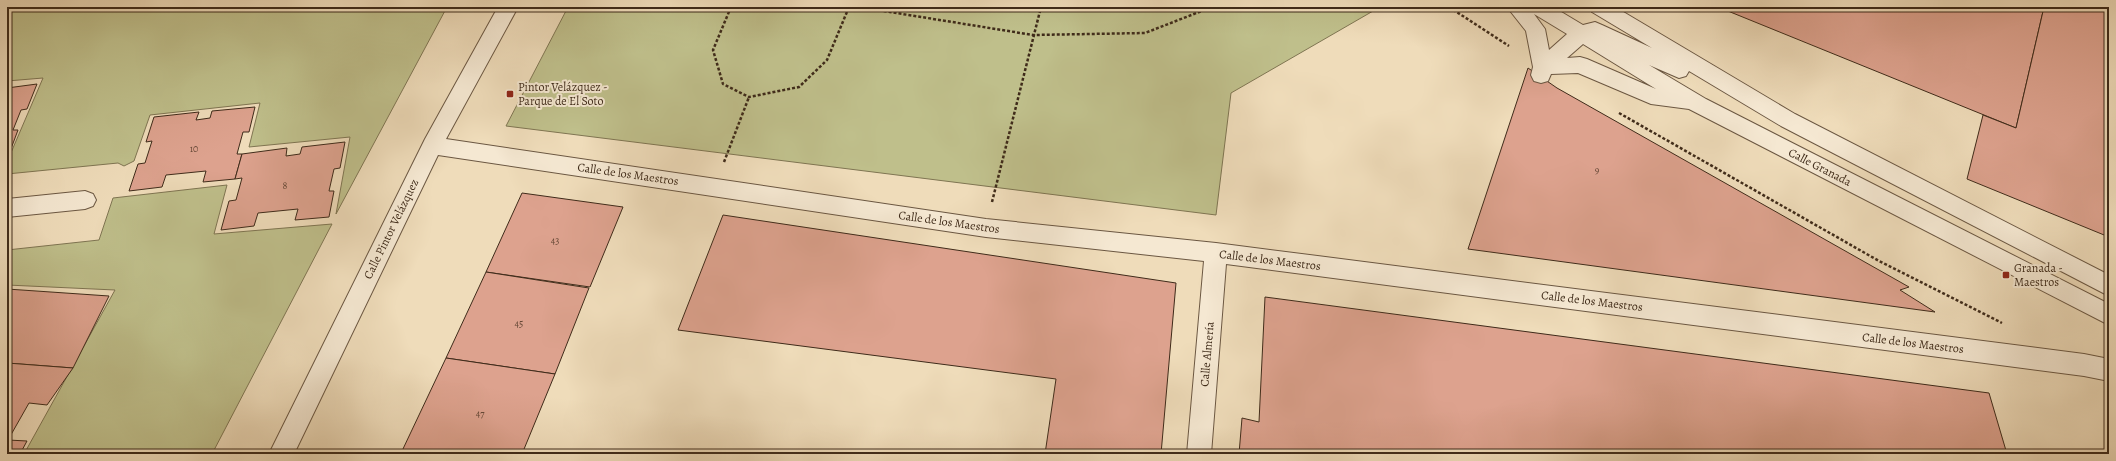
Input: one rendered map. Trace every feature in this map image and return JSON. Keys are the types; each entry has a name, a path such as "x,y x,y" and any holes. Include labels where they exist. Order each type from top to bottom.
{"street":[{"name":"Calle Pintor Velázquez","path":"281,454 432,145 508,7"},
{"path":"1517,7 1535,28 1542,71"},
{"name":"Calle Granada","path":"1538,7 1699,104 2109,315"},
{"path":"1599,7 1788,120"},
{"path":"1542,71 1582,33 1595,30 1788,120 2109,286"},
{"path":"1542,71 1580,65 1651,96 1699,104"},
{"name":"Calle de los Maestros","path":"432,145 986,228 1216,253 2068,362 2109,370"},
{"path":"7,208 85,200"},
{"name":"Calle Almería","path":"1199,454 1216,253"}],"path":[{"path":"731,7 713,50 723,84 749,97 799,87 827,60 849,7"},
{"path":"859,7 1033,35 1145,33 1212,7"},
{"path":"986,228 1041,7"},
{"path":"1449,7 1542,71"},
{"path":"714,187 749,97"},
{"path":"1616,111 1879,261 2006,325"}],"green space":[{"path":"7,7 447,7 336,214 350,137 249,147 260,103 150,115 134,161 124,166 118,163 7,174 7,155 10,155 43,78 7,81"},
{"path":"568,7 1380,7 1231,93 1216,215 506,126"},
{"path":"227,185 214,234 332,224 212,454 24,454 115,290 7,285 7,250 99,240 113,198"}],"building":[{"path":"1718,7 2044,7 2016,128"},
{"path":"2044,7 2109,7 2109,237 1967,179 1983,115 2016,128"},
{"path":"1528,68 1557,88 1909,287 1900,290 1935,312 1468,249"},
{"path":"37,84 27,109 21,110 13,130 18,130 9,154 7,154 7,88"},
{"path":"255,107 249,132 243,132 237,154 242,154 235,179 203,182 206,171 166,175 162,187 129,191 138,164 145,163 152,141 146,142 154,117 199,112 196,120 210,118 212,111"},
{"path":"345,142 340,168 334,169 329,191 334,191 329,217 295,220 298,209 258,213 254,226 221,230 229,201 236,200 242,178 235,179 242,154 287,148 286,156 300,154 302,147"},
{"path":"522,193 623,207 590,287 486,272"},
{"path":"723,215 1176,283 1161,454 1045,454 1056,379 678,330"},
{"path":"486,272 589,288 555,374 446,358"},
{"path":"7,289 109,296 73,368 7,363"},
{"path":"1265,297 1989,393 2007,454 1239,454 1242,418 1259,422"},
{"path":"446,358 555,374 522,454 419,454 402,451"},
{"path":"7,363 73,368 47,405 29,403 8,440 27,441 20,454 7,454"}],"place":[{"name":"Pintor Velázquez - Parque de El Soto","path":"510,94"},
{"name":"Granada - Maestros","path":"2006,275"}]}
